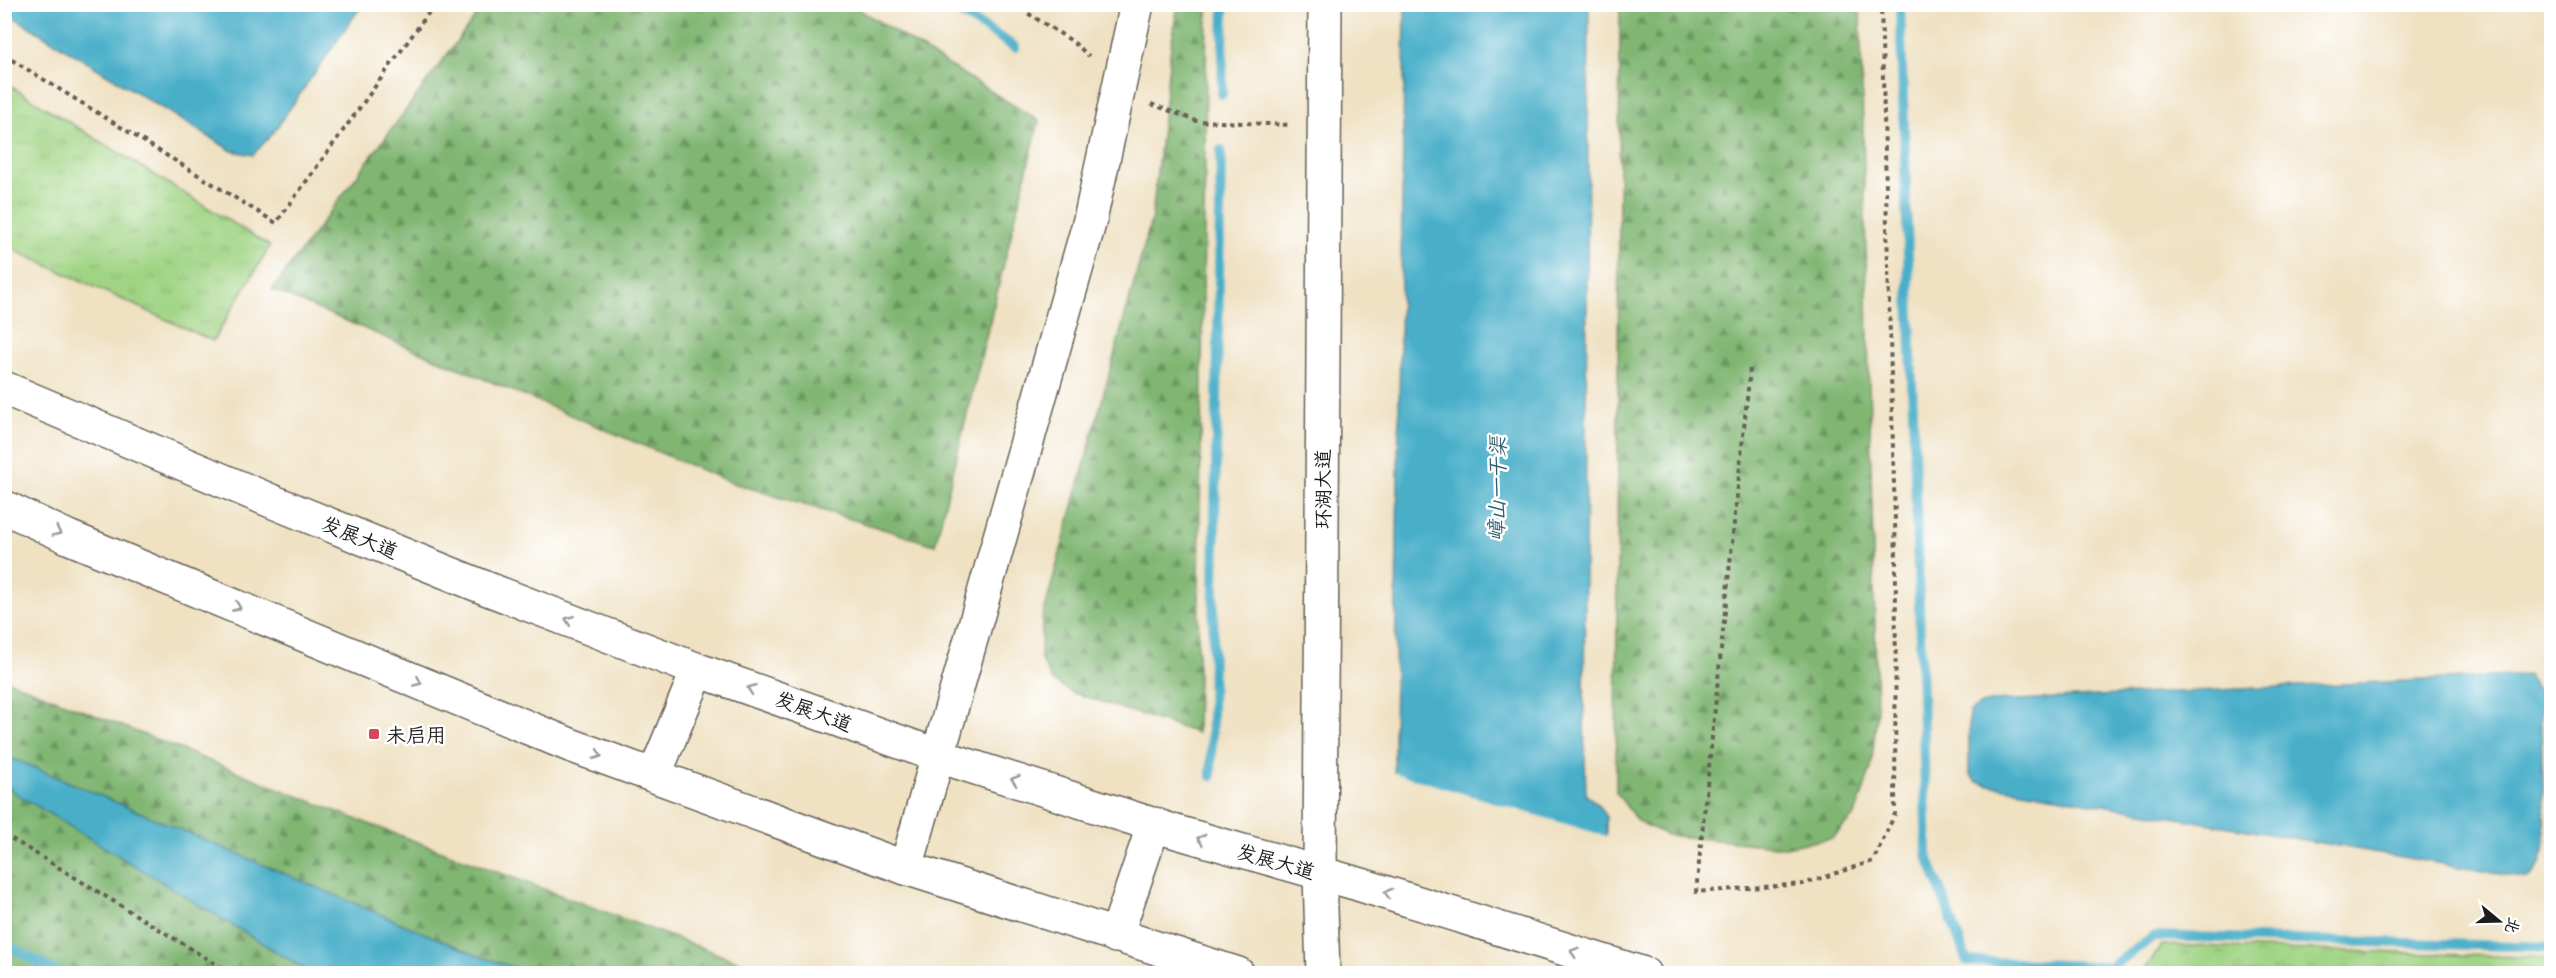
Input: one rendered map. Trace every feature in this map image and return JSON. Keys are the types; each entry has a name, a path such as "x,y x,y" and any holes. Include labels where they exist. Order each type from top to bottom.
{"main road":[{"path":"906,868 1090,220 1137,4"},
{"name":"环湖大道","path":"1323,974 1320,874 1325,4"},
{"name":"发展大道","path":"4,388 276,503 488,589 698,670 939,756 1637,971"},
{"path":"4,507 68,537 548,736 906,868 1238,974"},
{"path":"654,776 698,670"},
{"path":"1116,936 1154,824"}],"path":[{"path":"4,56 276,223 435,4"},
{"path":"1013,4 1072,41 1120,86 1156,106 1197,121 1324,127"},
{"path":"1750,369 1696,892 1803,884 1873,861 1895,814 1896,559 1881,4"},
{"path":"4,834 232,974"}],"green space":[{"path":"484,5 852,5 1039,121 935,545 730,482 272,290"},
{"path":"1178,5 1207,5 1197,733 1074,693 1052,681 1041,659 1042,619 1152,217 1171,46"},
{"path":"1620,5 1860,5 1877,713 1871,769 1855,815 1832,838 1785,847 1667,835 1637,821 1616,792"},
{"path":"4,82 270,246 213,341 5,246"},
{"path":"4,679 353,818 769,973 5,973"},
{"path":"2162,945 2551,958 2551,973 2142,973"}],"water":[{"path":"4,5 362,5 273,133 253,155 232,151 5,12"},
{"name":"嶂山一干渠","path":"1405,5 1589,5 1584,719 1586,795 1596,802 1606,817 1607,973 1396,974 1394,738"},
{"path":"2528,675 2540,695 2545,840 2540,865 2528,879 1994,786 1977,782 1969,774 1969,712 1981,704 1994,701"},
{"path":"4,758 19,761 476,955 530,973 311,973 15,793 5,784"}],"pier":[{"path":"1391,772 1609,837 1610,974 1393,974"}],"waterway":[{"path":"946,4 1015,47"},
{"path":"1222,94 1224,4"},
{"path":"1900,4 1927,854 1967,961 2110,967 2155,936 2552,947"},
{"path":"1211,776 1221,150"},
{"path":"4,943 60,974"}],"place":[{"name":"未启用","path":"374,734"}]}
